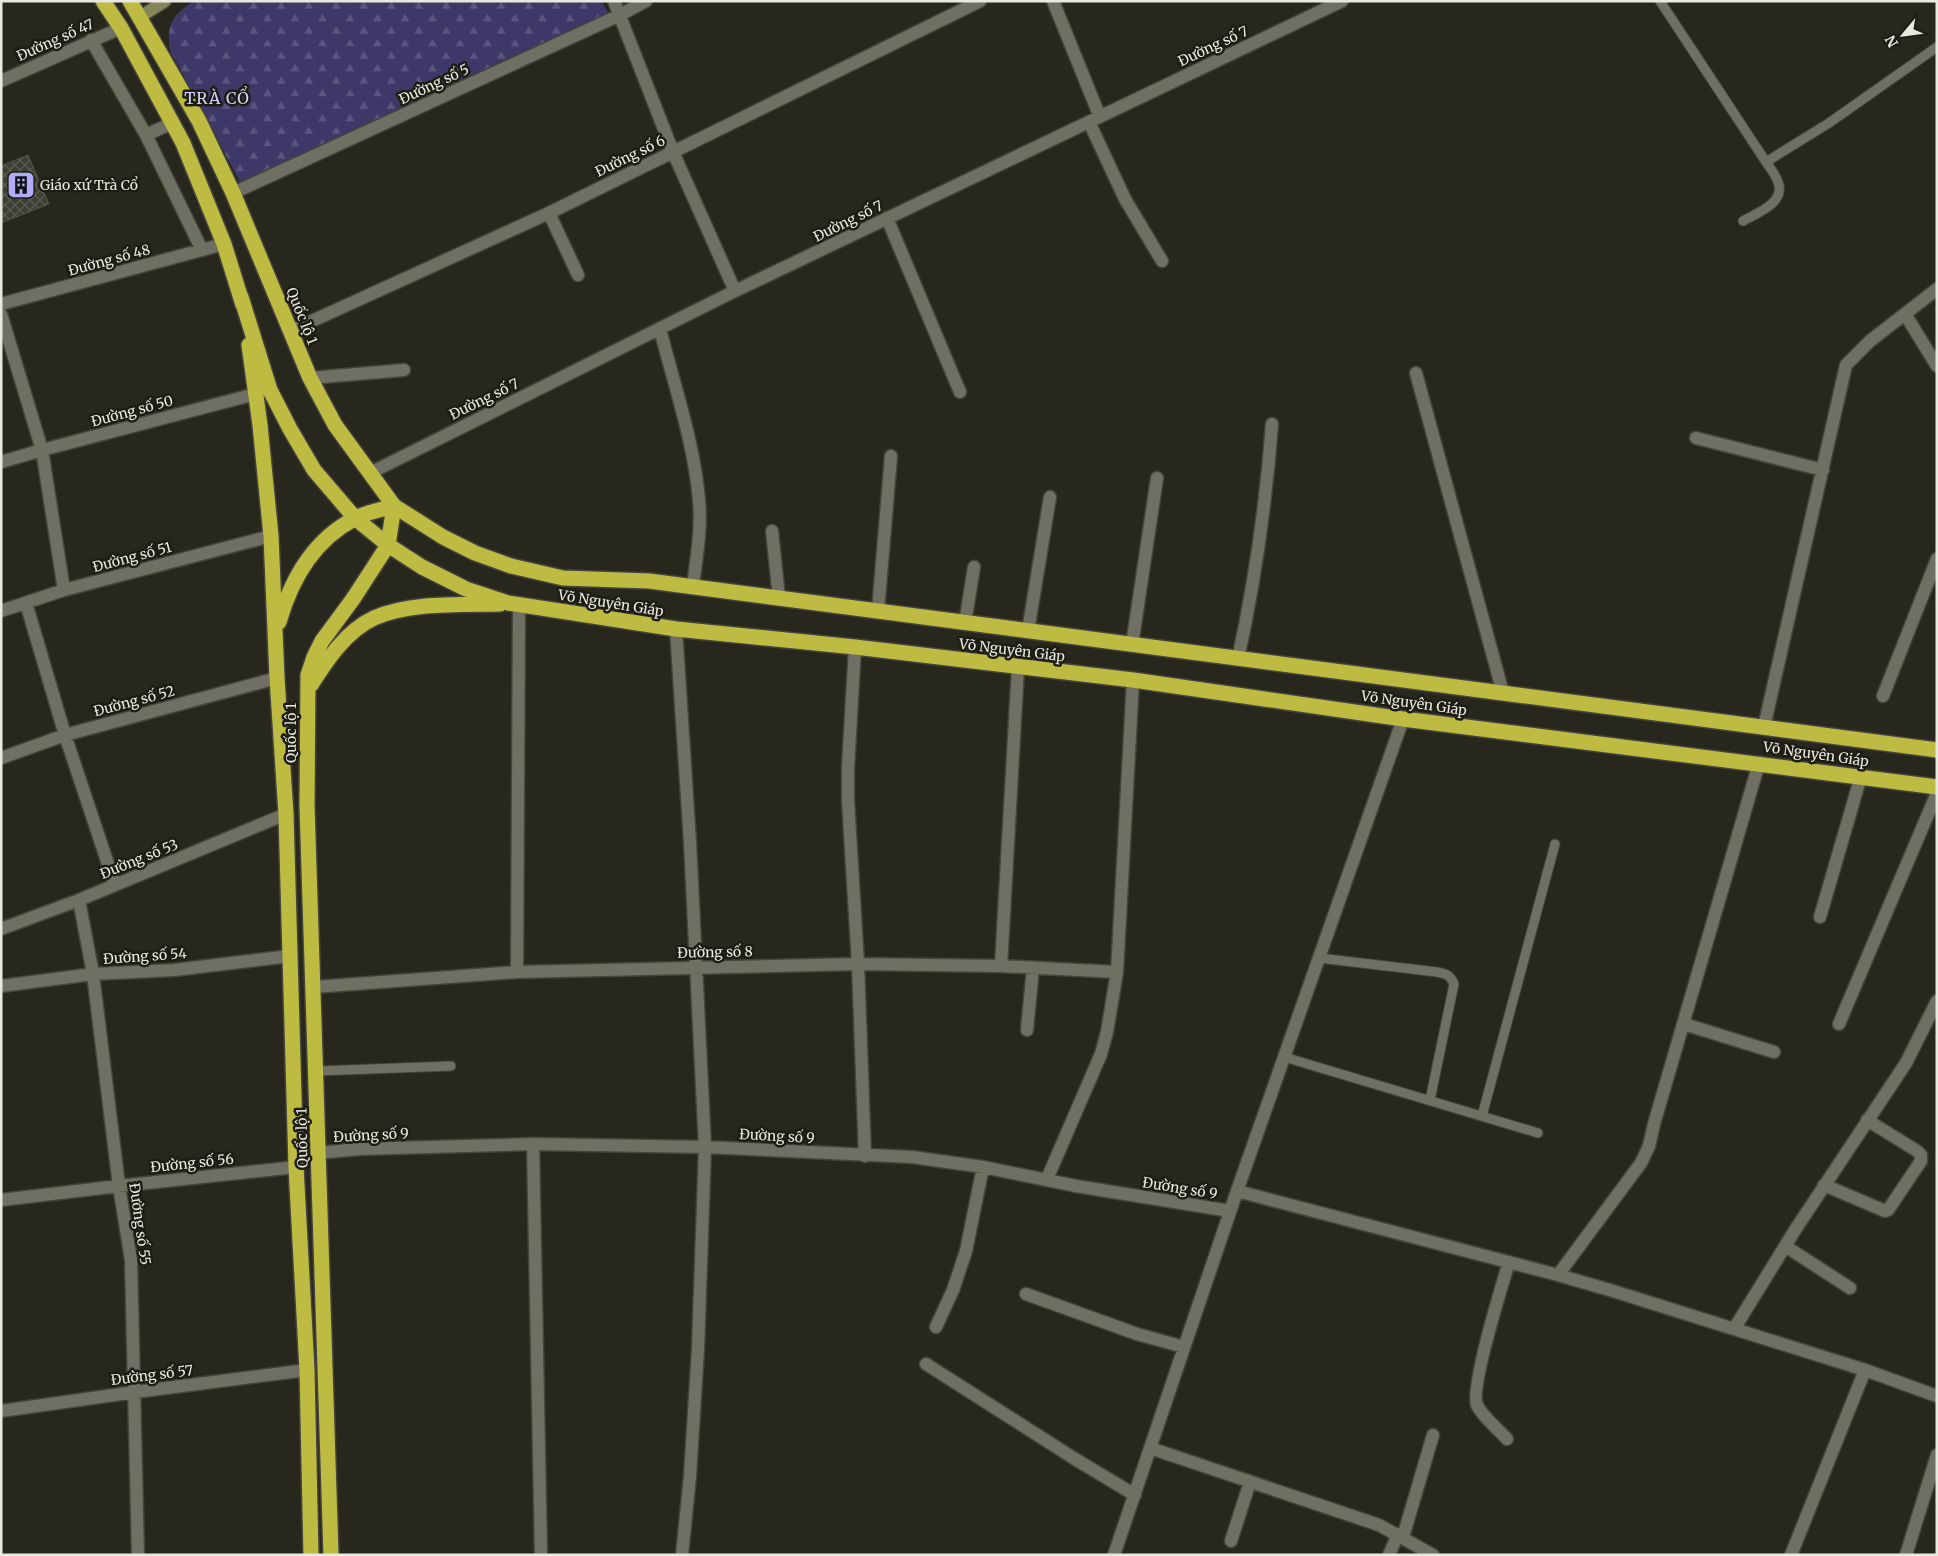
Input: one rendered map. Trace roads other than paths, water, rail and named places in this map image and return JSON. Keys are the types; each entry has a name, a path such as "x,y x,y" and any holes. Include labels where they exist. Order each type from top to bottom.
{"highway":[{"name":"Quốc lộ 1","path":"103,1 120,28 183,143 224,244 242,297 263,392 277,678 286,814 296,1167 307,1370 311,1555"},
{"name":"Quốc lộ 1","path":"130,1 199,121 233,193 310,378 335,425 394,506 388,546 354,599 322,641 308,675 307,806 317,1071 331,1555"},
{"name":"Võ Nguyên Giáp","path":"263,392 290,430 314,470 356,518 388,546 422,567 466,589 514,604 676,629 856,647 1133,680 1403,719 1937,787"},
{"name":"Võ Nguyên Giáp","path":"394,506 443,537 475,553 511,566 563,578 649,582 693,587 1937,750"},
{"path":"275,635 286,597 307,559 335,531 356,518 394,506"},
{"path":"308,690 328,658 350,635 373,619 395,612 427,607 514,604"}],"street":[{"path":"140,17 166,1"},
{"path":"614,1 673,152 735,291"},
{"name":"Đường số 5","path":"233,193 620,15 646,1"},
{"name":"Đường số 6","path":"290,331 549,213 980,1"},
{"path":"1053,1 1094,119 1126,199 1162,261"},
{"name":"Đường số 7","path":"370,473 735,291 1342,1"},
{"name":"Đường số 47","path":"1,80 120,28"},
{"path":"91,40 146,136 202,250"},
{"path":"146,136 172,123"},
{"path":"549,213 578,275"},
{"path":"888,218 960,392"},
{"name":"Đường số 48","path":"1,304 224,244"},
{"path":"1764,728 1846,365 1870,341 1937,290"},
{"path":"1,314 42,450 64,590"},
{"path":"1905,314 1937,366"},
{"path":"660,329 694,464 699,501 699,526 693,587"},
{"path":"310,378 404,370"},
{"path":"1416,373 1503,693"},
{"name":"Đường số 50","path":"1,462 263,392"},
{"path":"1238,659 1253,587 1265,501 1272,424"},
{"path":"1696,438 1823,470"},
{"path":"878,611 891,456"},
{"path":"1132,645 1157,478"},
{"path":"1028,631 1050,497"},
{"path":"772,531 779,598"},
{"name":"Đường số 51","path":"1,611 64,590 271,536"},
{"path":"1883,696 1937,559"},
{"path":"965,623 974,567"},
{"path":"26,603 65,735 115,885"},
{"path":"514,604 517,972"},
{"path":"676,629 705,1147 698,1349 690,1476 682,1555"},
{"path":"856,647 848,768 848,800 858,964 865,1156"},
{"path":"1001,966 1018,667"},
{"name":"Đường số 52","path":"1,758 65,735 277,678"},
{"path":"1047,1179 1101,1054 1107,1032 1117,972 1133,680"},
{"path":"1114,1555 1230,1211 1403,719"},
{"path":"1558,1275 1642,1162 1649,1146 1759,763"},
{"path":"1820,917 1861,776"},
{"path":"1839,1024 1937,793"},
{"name":"Đường số 53","path":"1,929 79,900 286,814"},
{"name":"Đường số 55","path":"79,900 93,974 132,1282 138,1555"},
{"name":"Đường số 54","path":"1,986 93,974 174,970 290,956"},
{"name":"Đường số 8","path":"314,987 517,972 696,967 858,964 1001,966 1117,972"},
{"path":"1027,1030 1033,968"},
{"path":"1734,1329 1824,1185 1906,1063 1937,1001"},
{"path":"1684,1024 1774,1052"},
{"path":"1824,1185 1885,1212 1921,1161 1921,1155 1917,1151 1867,1120"},
{"path":"533,1144 541,1555"},
{"name":"Đường số 9","path":"318,1153 359,1149 533,1144 705,1147 912,1157 983,1167 1230,1211"},
{"name":"Đường số 56","path":"1,1200 296,1167"},
{"path":"936,1327 953,1290 966,1251 983,1167"},
{"path":"1237,1191 1558,1275 1865,1370 1937,1396"},
{"path":"1785,1246 1850,1288"},
{"path":"1507,1439 1478,1407 1475,1400 1481,1366 1508,1262"},
{"path":"1026,1294 1137,1334 1184,1347"},
{"path":"926,1364 1075,1460 1135,1495"},
{"name":"Đường số 57","path":"1,1411 307,1370"},
{"path":"1791,1555 1865,1370"},
{"path":"1389,1555 1400,1535 1432,1435"},
{"path":"1150,1448 1379,1525 1400,1535 1432,1555"},
{"path":"1906,1555 1937,1454"},
{"path":"1231,1541 1250,1482"}],"lane":[{"path":"1660,1 1778,182 1780,193 1776,201 1743,222"},
{"path":"1766,162 1829,123 1937,47"},
{"path":"1482,1116 1555,844"},
{"path":"1319,958 1437,972 1448,974 1452,979 1454,984 1430,1100"},
{"path":"1284,1058 1538,1133"},
{"path":"317,1071 451,1066"}],"place":[{"name":"Giáo xứ Trà Cổ","path":"21,185"}],"district":[{"name":"TRÀ CỔ","path":"217,98"}]}
